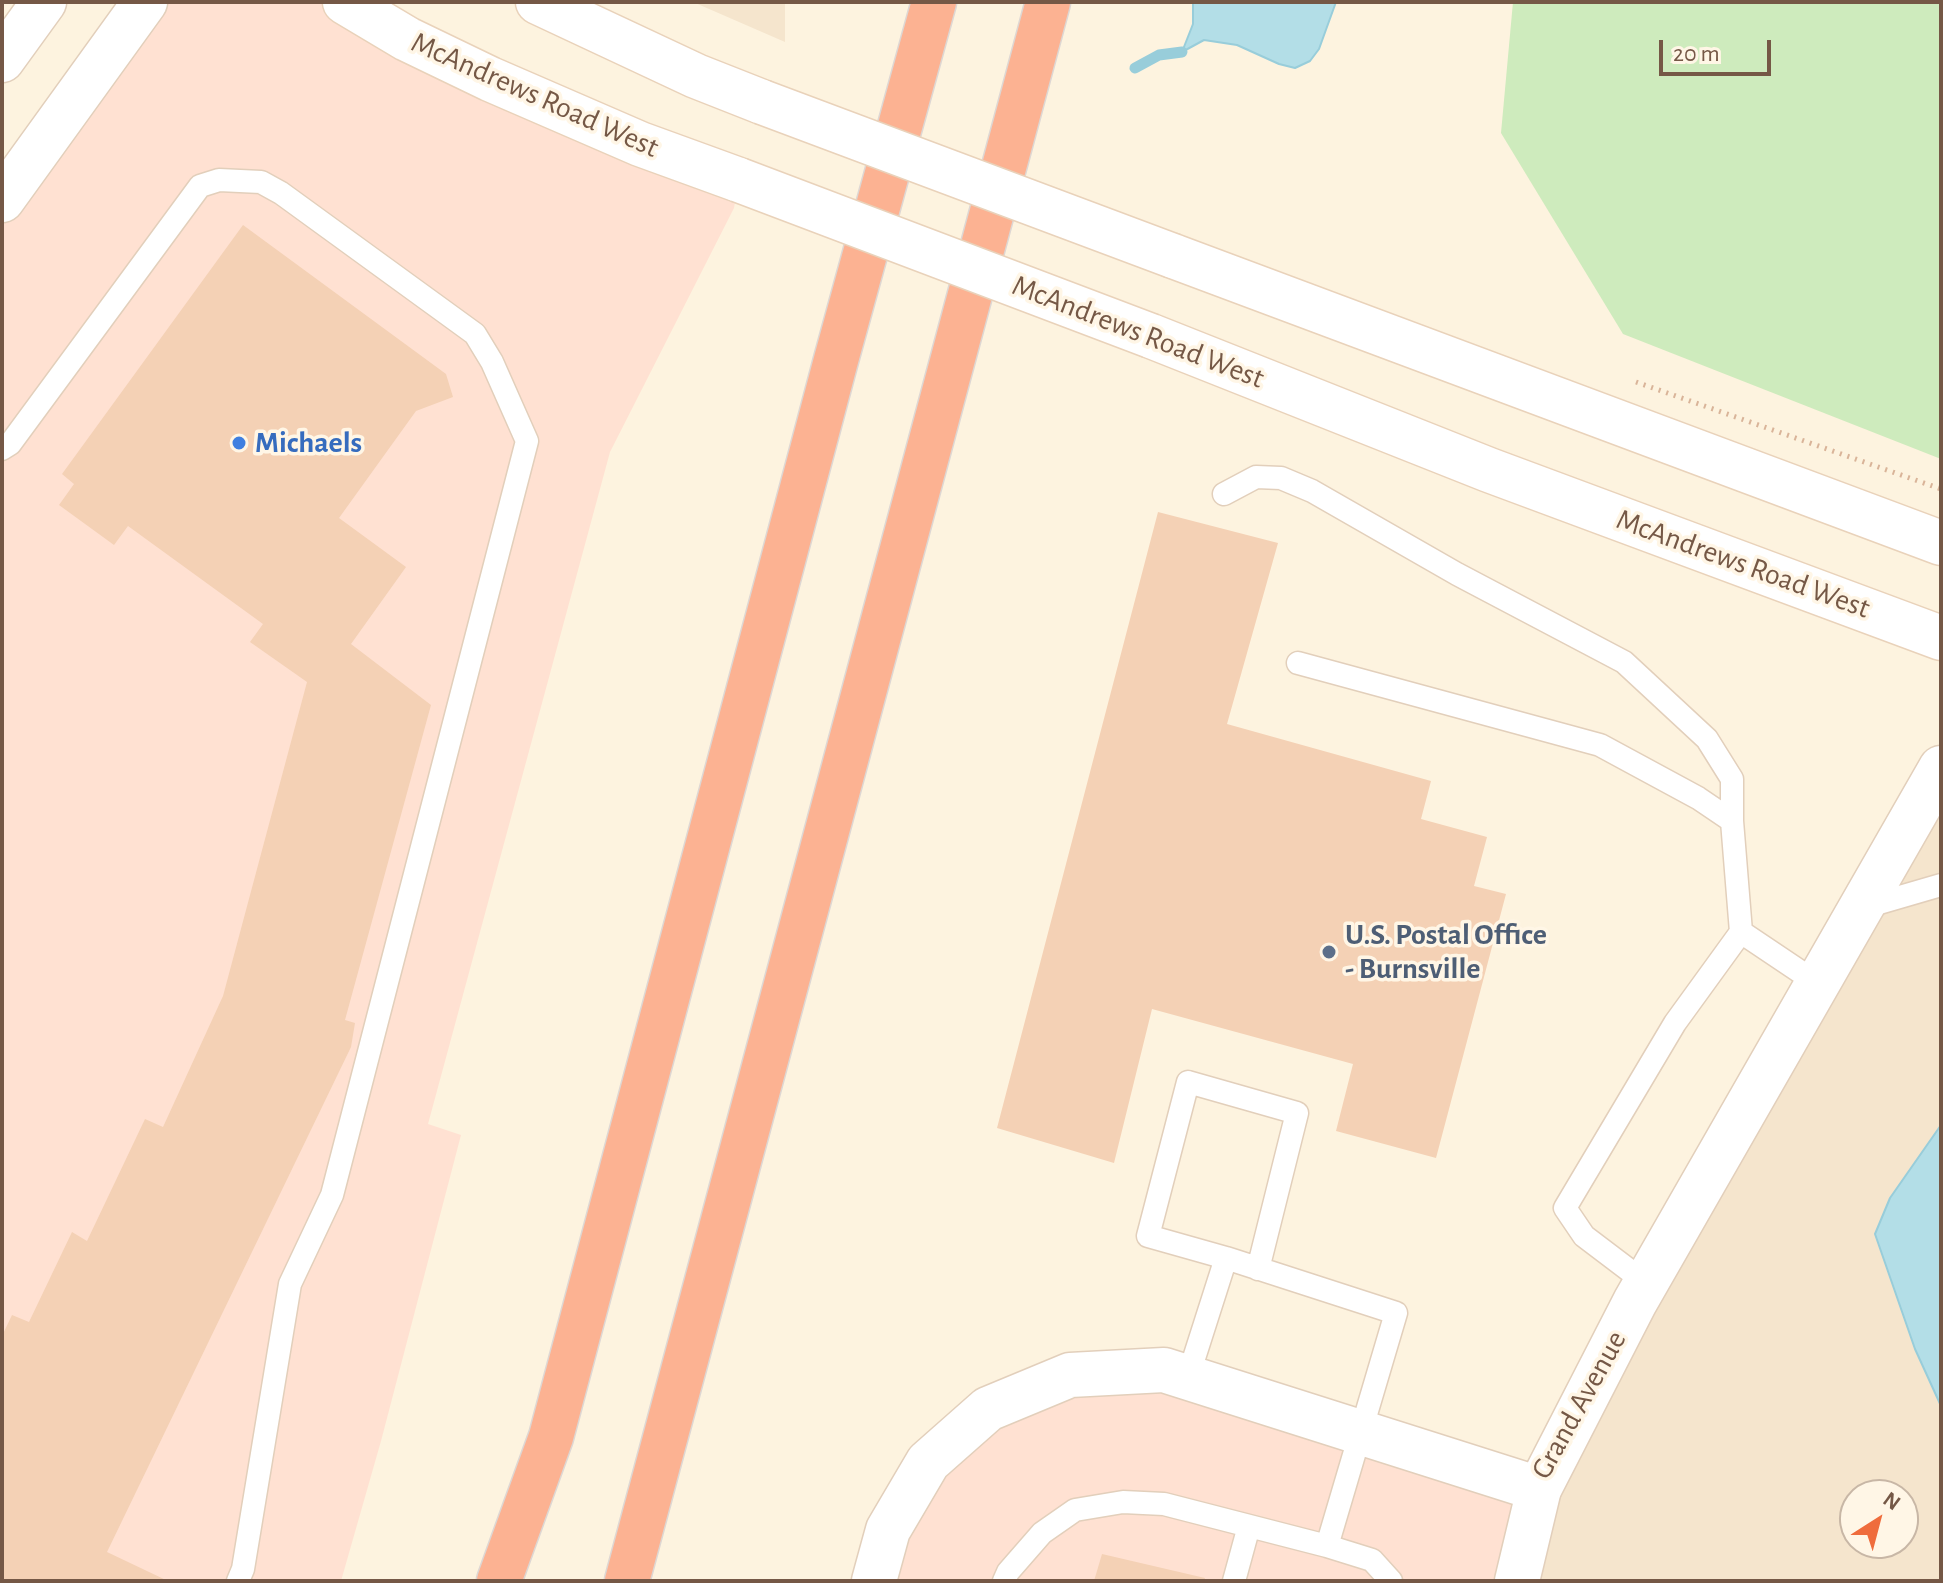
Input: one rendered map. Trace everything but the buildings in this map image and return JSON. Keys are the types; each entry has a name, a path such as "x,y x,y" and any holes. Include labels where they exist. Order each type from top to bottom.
{"highway":[{"path":"499,1581 551,1437 934,2"},
{"path":"627,1581 1048,2"}],"main road":[{"path":"2,60 44,2"},
{"path":"2,200 145,2"},
{"name":"McAndrews Road West","path":"345,2 407,39 490,79 640,144 1151,336 1489,470 1941,638"},
{"path":"538,2 696,76 762,102 1941,543"},
{"name":"Grand Avenue","path":"874,1581 888,1530 928,1462 988,1409 1070,1375 1164,1370 1539,1489 1646,1283 1940,772"},
{"path":"1517,1581 1539,1489"}],"lane":[{"path":"2,449 10,444 200,186 219,180 261,182 281,193 475,334 492,362 527,441 332,1195 290,1284 243,1569 238,1581"},
{"path":"1224,494 1256,477 1281,478 1312,491 1457,574 1624,662 1707,739 1732,779 1732,821 1741,932 1675,1023 1565,1208 1584,1236 1646,1283"},
{"path":"1298,663 1600,745 1698,798 1732,821"},
{"path":"1860,909 1941,885"},
{"path":"1741,932 1817,983"},
{"path":"1258,1269 1297,1113 1188,1082 1148,1236 1396,1313 1327,1546"},
{"path":"1188,1377 1226,1258"},
{"path":"1004,1581 1008,1572 1042,1533 1075,1510 1123,1502 1164,1504 1327,1546 1372,1560 1391,1581"},
{"path":"1234,1581 1249,1526"}],"shaded area":[{"path":"145,2 345,2 739,180 734,208 610,452 428,1124 461,1135 341,1581 2,1581 2,200"},
{"path":"693,2 785,2 785,42"},
{"path":"1941,768 1941,1581 1517,1581 1539,1489"},
{"path":"1164,1370 1539,1489 1517,1581 874,1581 988,1409"}],"green space":[{"path":"1513,2 1941,2 1941,459 1623,334 1501,133"}],"water":[{"path":"1193,2 1336,2 1319,49 1310,61 1295,68 1237,45 1204,40 1182,52 1193,24"},
{"path":"1941,1125 1941,1406 1915,1349 1875,1234 1890,1198"}],"waterway":[{"path":"1135,68 1159,55 1182,52"}],"place":[{"name":"Michaels","path":"239,443"},
{"name":"U.S. Postal Office - Burnsville","path":"1329,952"}]}
